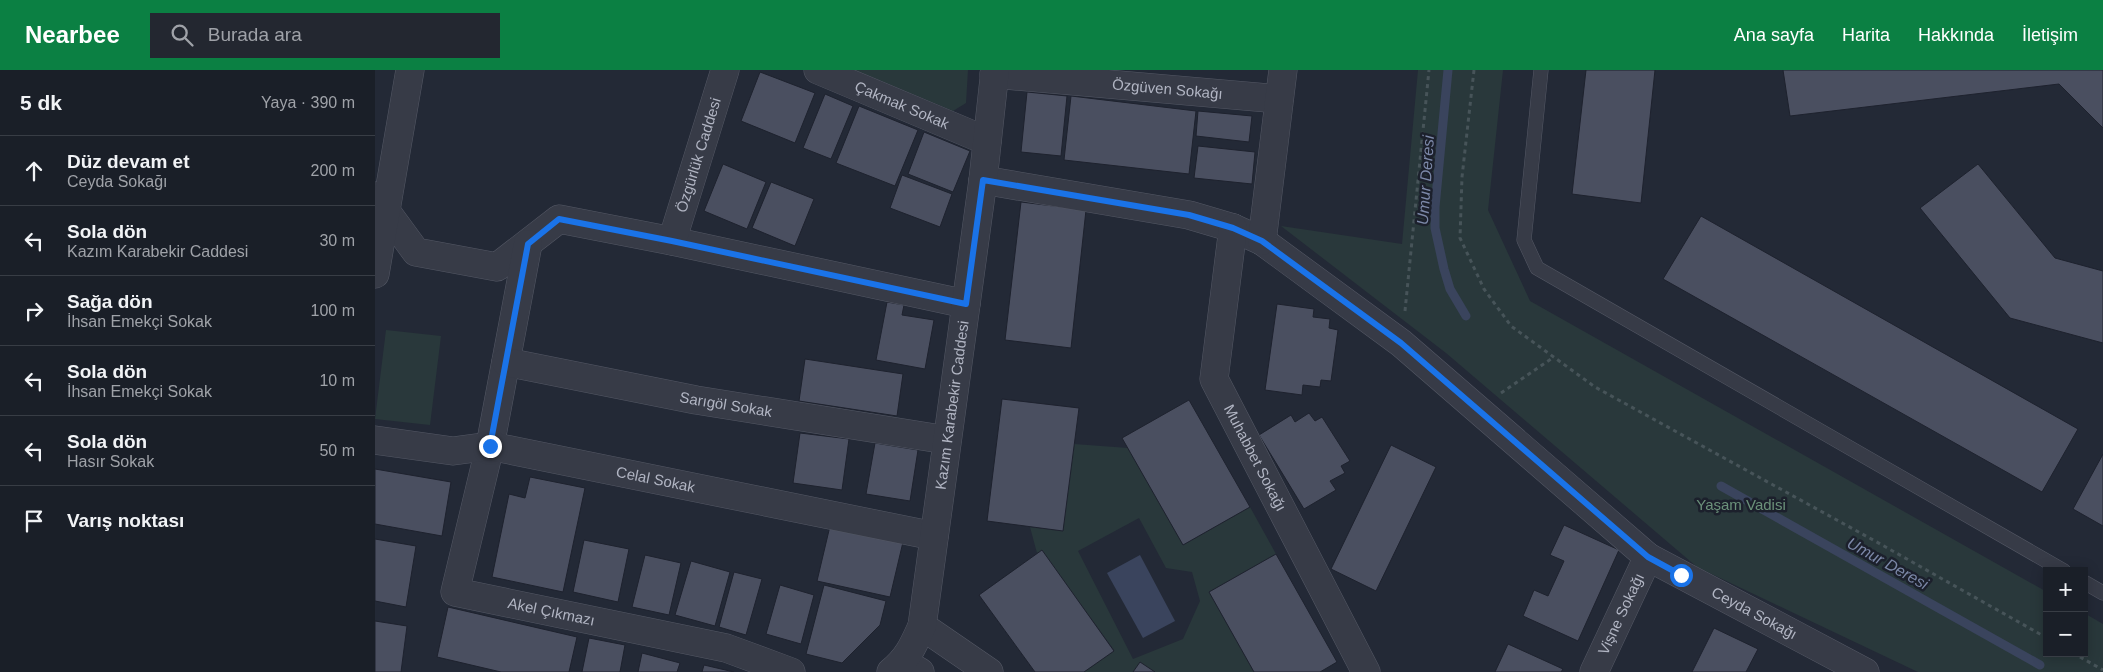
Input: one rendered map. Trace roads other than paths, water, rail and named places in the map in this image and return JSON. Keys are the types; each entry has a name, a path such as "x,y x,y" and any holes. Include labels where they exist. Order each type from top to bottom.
{"street":[{"path":"375,274 381,203 410,70"},
{"name":"Özgürlük Caddesi","path":"672,241 725,70"},
{"name":"Çakmak Sokak","path":"818,70 987,141"},
{"path":"1262,241 1283,70"},
{"name":"Kazım Karabekir Caddesi","path":"905,669 921,626 983,180 995,72"},
{"name":"Özgüven Sokağı","path":"995,72 1279,99"},
{"name":"Ceyda Sokağı","path":"983,180 1189,215 1233,228 1262,241 1401,343 1648,557 1865,672"},
{"path":"381,203 416,252 497,267 559,219 672,241 966,304"},
{"name":"Muhabbet Sokağı","path":"1233,228 1214,379 1358,668"},
{"path":"490,446 528,244"},
{"name":"Sarıgöl Sokak","path":"505,362 696,400 947,440"},
{"name":"Celal Sokak","path":"375,440 453,451 490,446 934,536"},
{"name":"Akel Çıkmazı","path":"490,446 455,592 726,648 791,672"},
{"name":"Vişne Sokağı","path":"1595,672 1648,557"},
{"path":"921,626 989,672"}],"lane":[{"path":"1541,70 1524,240 1537,268 2057,567"},
{"path":"2088,584 2103,593"}],"water":[{"path":"1140,555 1175,621 1143,638 1107,573"}],"waterway":[{"name":"Umur Deresi","path":"1448,70 1435,207 1435,228 1450,289 1466,316"},
{"name":"Umur Deresi","path":"1721,486 2040,665"}],"park label":[{"name":"Yaşam Vadisi","path":"1741,505"}]}
